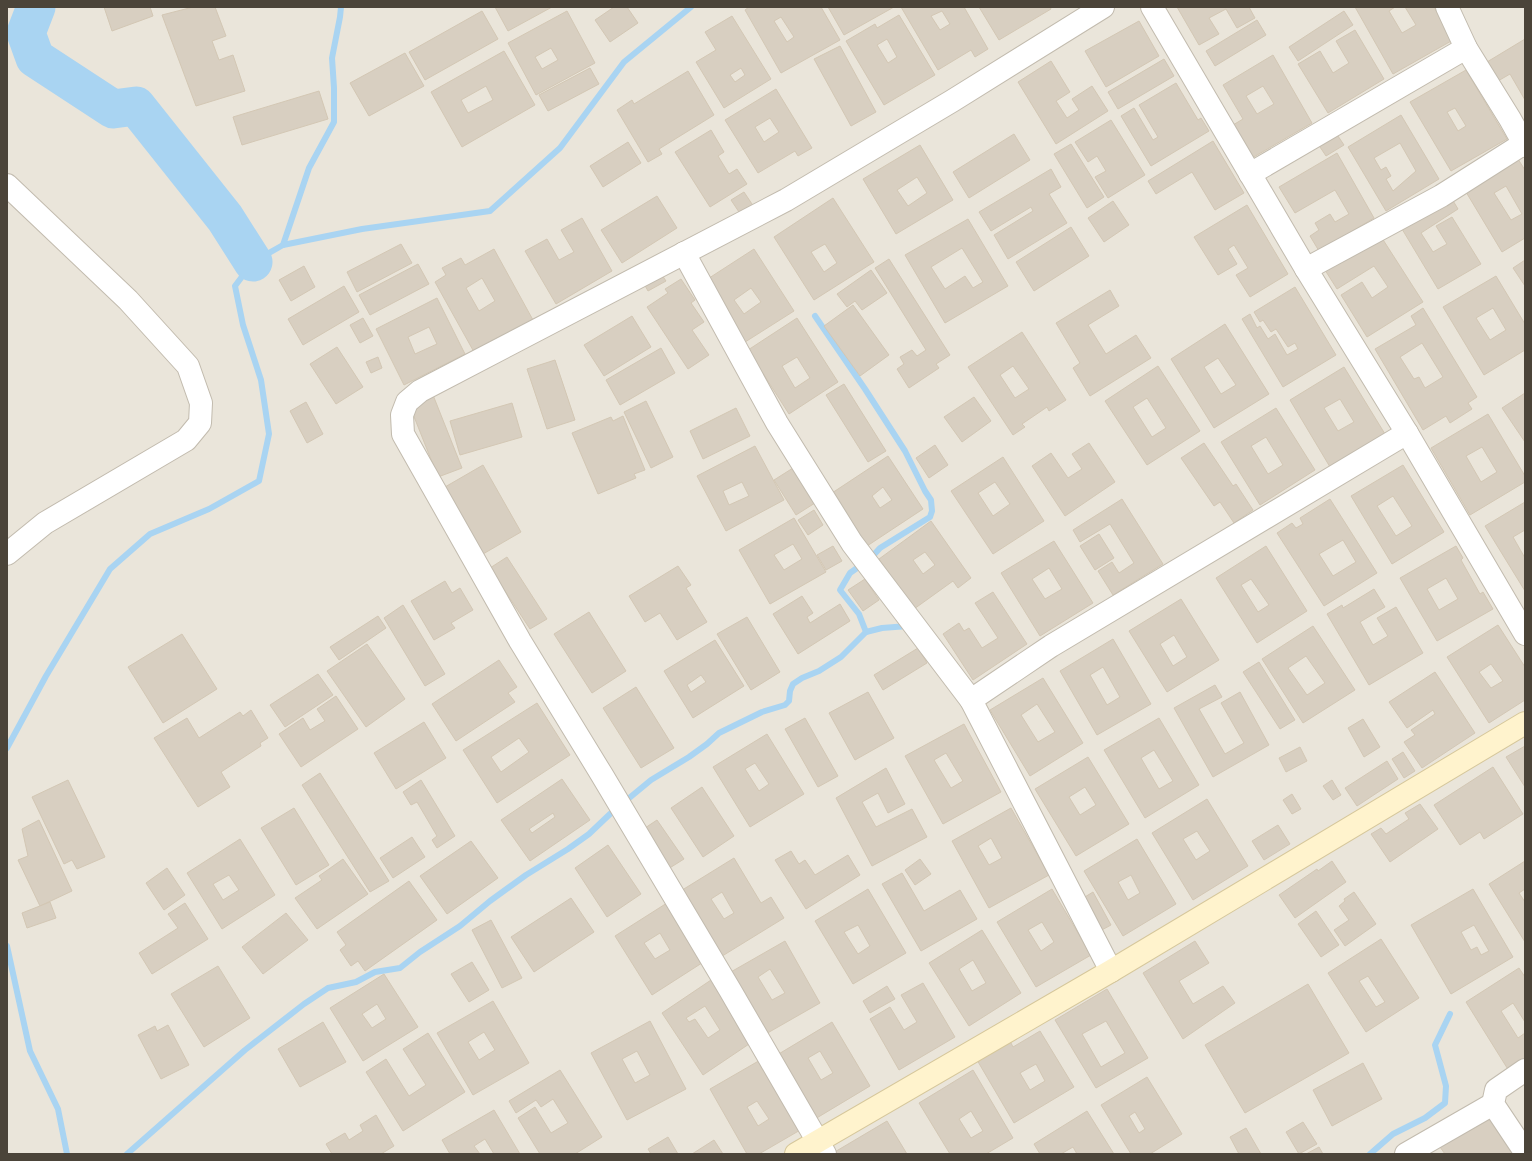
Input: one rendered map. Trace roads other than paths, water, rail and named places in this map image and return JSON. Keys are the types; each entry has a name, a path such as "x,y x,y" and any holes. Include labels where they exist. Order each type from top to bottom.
{"street":[{"path":"821,1148 726,983 602,775 520,642 403,434 402,415 407,402 420,391 786,200 952,101 1103,7"},
{"path":"1152,7 1306,269 1407,433 1525,634"},
{"path":"1306,269 1441,196 1524,145 1510,119 1466,48 1447,7"},
{"path":"1250,174 1466,48"},
{"path":"7,185 128,300 188,366 201,403 200,423 186,440 45,523 7,554"},
{"path":"684,253 777,423 852,543 971,700 1111,971"},
{"path":"971,700 1051,646 1407,433"},
{"path":"796,1154 821,1148 1111,971 1525,723"},
{"path":"1525,1070 1496,1090 1493,1104 1525,1152"},
{"path":"1406,1154 1493,1104"}],"waterway":[{"path":"36,7 26,33 35,58 113,109 136,106 225,218 253,262"},
{"path":"283,245 309,168 334,122 332,58 341,7"},
{"path":"7,748 46,676 110,569 150,534 209,509 259,481 269,434 261,380 243,325 235,286 253,262 283,245 362,229 490,211 560,148 624,62 691,7"},
{"path":"815,316 905,451 931,500 932,511 930,517 880,548 869,560"},
{"path":"857,568 850,573 840,590 859,614 866,632"},
{"path":"628,799 651,780 689,757 719,733 762,712 785,705 789,701 790,691 793,684 802,678 819,671 841,657 866,632 882,628 908,626"},
{"path":"127,1154 245,1050 304,1004 328,988 356,982 375,972 400,968 420,952 460,926 490,901 526,875 589,834 610,814"},
{"path":"7,946 30,1051 58,1109 67,1154"},
{"path":"1370,1154 1393,1134 1425,1118 1445,1103 1446,1086 1435,1045 1450,1014"}]}
